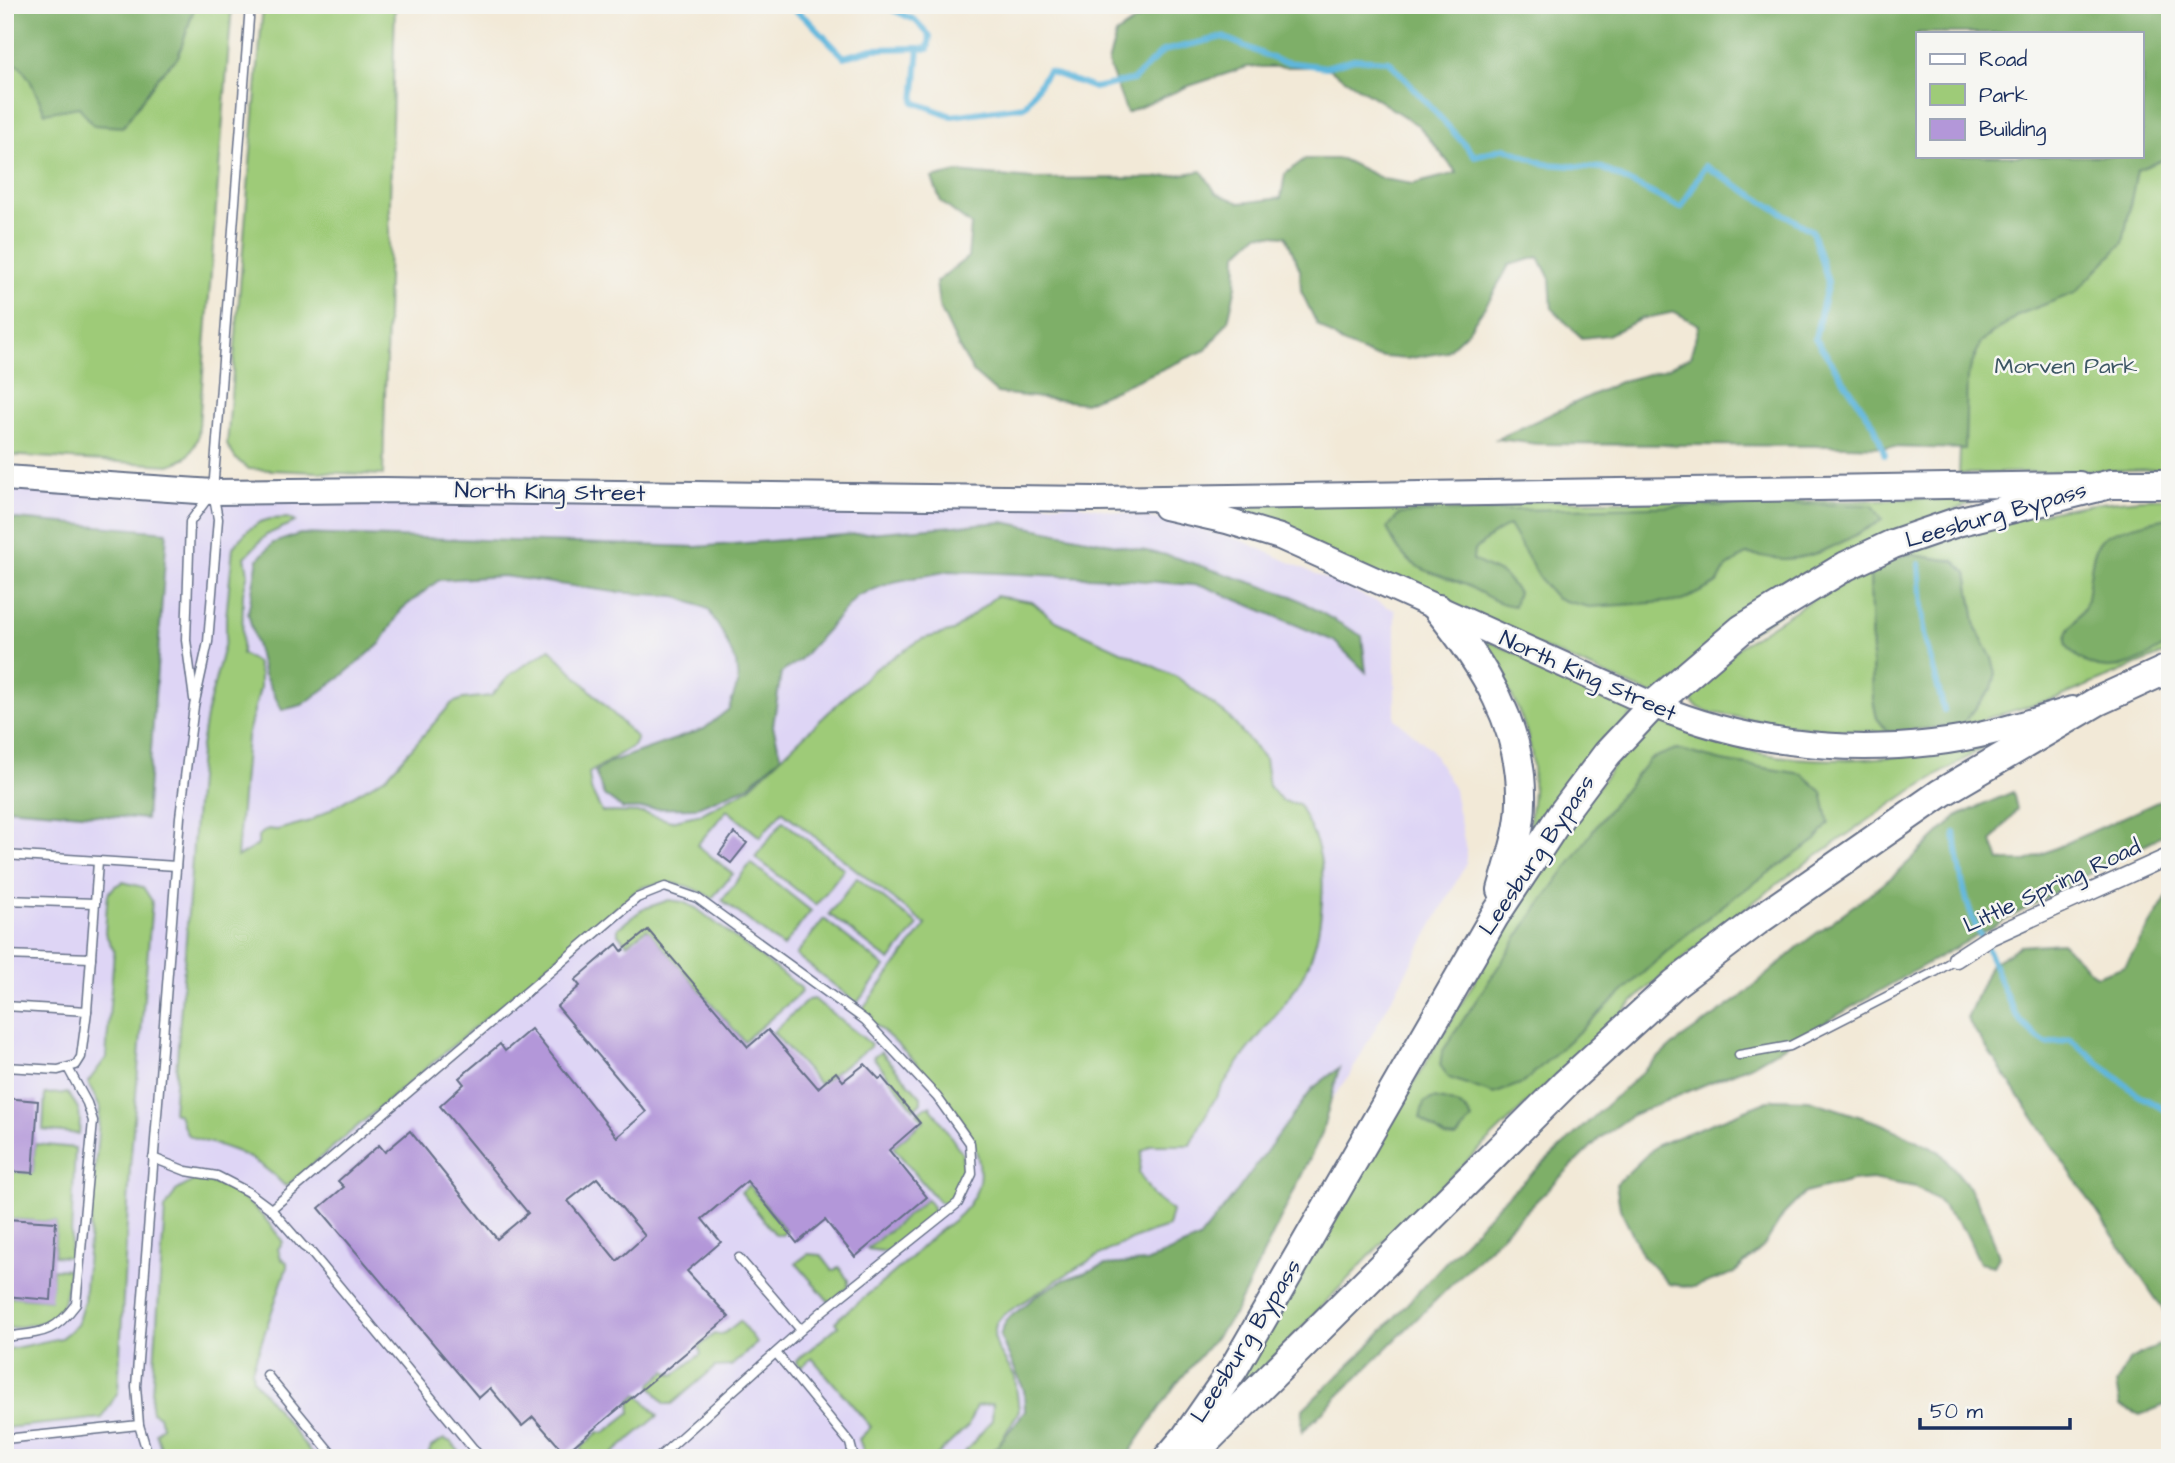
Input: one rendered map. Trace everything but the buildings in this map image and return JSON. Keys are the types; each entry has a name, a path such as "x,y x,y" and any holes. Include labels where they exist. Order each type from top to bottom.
{"highway":[{"name":"Leesburg Bypass","path":"1168,1458 1234,1368 1494,917 1562,814 1606,754 1654,705 1742,629 1846,566 1893,544 1958,522 2111,484 2170,484"},
{"path":"1438,609 1467,644 1487,676 1498,698 1514,745 1521,803 1516,840 1494,917"},
{"name":"Leesburg Bypass","path":"1189,1458 1566,1083 1674,984 1757,921 1941,793 2098,701 2170,668"}],"main road":[{"name":"North King Street","path":"5,478 213,492 383,490 1095,499 2111,484"},
{"name":"North King Street","path":"1095,499 1164,507 1280,537 1690,721 1732,733 1776,741 1880,747 1933,743 1978,735 2098,701"}],"street":[{"name":"Little Spring Road","path":"1956,959 1983,940 2170,856"}],"lane":[{"path":"149,1458 139,1425 136,1386 176,866 194,706 208,642 218,519 213,492 250,5"},
{"path":"194,706 186,640 190,522 213,492"},
{"path":"5,855 176,866"},
{"path":"5,1067 58,1070 76,1065 81,1057 98,862"},
{"path":"271,1209 637,898 665,887 697,898 865,1020 937,1097 970,1143 972,1174 958,1203 802,1330 659,1458"},
{"path":"5,901 95,904"},
{"path":"5,955 91,958"},
{"path":"1739,1055 1790,1046 1956,959"},
{"path":"5,1006 87,1011"},
{"path":"5,1337 47,1331 65,1319 76,1304 93,1121 87,1103 68,1068"},
{"path":"153,1158 186,1171 217,1176 271,1209 310,1251 481,1458"},
{"path":"739,1258 802,1330"},
{"path":"776,1353 850,1443 855,1458"},
{"path":"267,1374 335,1458"},
{"path":"5,1439 139,1425"}],"shaded area":[{"path":"5,473 213,492 1075,504 1183,524 1243,541 1395,610 1395,719 1430,748 1453,786 1466,850 1466,864 1348,1078 1229,1234 1079,1394 1014,1458 5,1458"}],"green space":[{"path":"5,5 232,5 198,437 188,456 175,463 169,465 5,455"},
{"path":"5,5 195,6 178,57 159,76 123,127 93,125 79,107 45,113 30,80 20,66 5,60"},
{"path":"263,5 395,5 383,475 249,469 236,459 227,445"},
{"path":"1160,5 2170,5 2170,157 2137,170 2123,243 2075,293 2020,314 1981,342 1967,377 1965,449 1537,444 1497,439 1622,381 1663,370 1690,357 1699,325 1675,312 1641,319 1608,335 1582,338 1552,309 1550,279 1539,257 1509,265 1491,298 1467,332 1446,352 1406,359 1373,356 1342,343 1317,324 1301,291 1300,270 1286,236 1258,234 1237,254 1236,286 1228,321 1206,350 1085,403 997,393 974,373 939,306 936,282 968,257 971,225 941,202 932,178 957,172 1032,179 1156,178 1202,171 1216,193 1240,203 1281,198 1285,174 1305,159 1342,159 1383,179 1413,184 1457,173 1419,126 1326,67 1247,67 1186,87 1127,113 1108,63 1116,34"},
{"name":"Morven Park","path":"2170,5 2170,469 1959,474 1972,158 2144,158 2143,32"},
{"path":"1919,498 1978,500 1920,524 1653,695 1200,501 1852,501"},
{"path":"2170,498 2170,651 2060,697 1961,726 1992,688 1976,628 1967,573 1954,561 1906,554 1971,532 2069,508 2136,499"},
{"path":"1782,504 1873,505 1882,520 1835,546 1810,555 1785,559 1746,554 1725,569 1718,583 1682,601 1589,607 1557,599 1542,582 1509,525 1493,534 1474,551 1473,560 1504,575 1518,592 1514,606 1500,603 1409,561 1401,553 1387,528 1400,514 1429,512"},
{"path":"5,518 167,532 146,819 5,808"},
{"path":"288,518 295,522 266,535 245,557 248,573 243,593 242,654 256,662 260,688 247,737 237,857 258,845 258,836 268,829 277,830 310,821 387,776 452,703 491,696 511,674 550,649 637,738 633,746 589,773 591,790 602,812 644,813 671,821 701,814 749,788 872,671 922,639 953,631 996,596 1032,602 1054,620 1177,677 1228,716 1265,759 1269,786 1282,801 1299,804 1318,848 1322,879 1321,914 1309,963 1288,999 1227,1079 1190,1145 1151,1145 1142,1152 1139,1173 1153,1196 1172,1211 1168,1227 1103,1253 1003,1315 996,1324 994,1336 998,1349 1015,1377 1019,1411 997,1447 989,1452 960,1458 992,1420 993,1404 976,1406 968,1426 934,1458 866,1458 859,1439 871,1427 812,1358 801,1367 796,1363 838,1326 835,1322 840,1317 961,1214 974,1196 980,1173 975,1148 962,1121 944,1095 899,1046 860,1012 926,925 782,811 760,837 727,810 697,845 733,874 712,898 678,884 640,888 289,1184 285,1186 272,1173 241,1154 187,1134 179,1115 173,1112 200,752 206,716 226,638 233,547 248,530 260,522"},
{"path":"2170,518 2170,643 2124,666 2112,668 2089,664 2070,650 2066,640 2069,630 2086,603 2097,546 2105,537 2122,529"},
{"path":"1003,522 1171,556 1292,596 1362,636 1366,672 1334,641 1204,586 1109,578 949,571 893,582 857,596 800,660 781,673 773,726 781,757 748,786 695,808 623,809 604,795 595,772 610,762 704,729 729,709 738,683 736,663 708,609 675,596 614,592 503,576 439,580 402,609 380,644 338,679 302,705 282,710 264,675 248,613 258,559 273,543 300,534 696,547"},
{"path":"1906,554 1954,561 1967,573 1976,628 1992,658 1996,673 1992,688 1961,726 1888,732 1877,718 1873,700 1870,570"},
{"path":"1870,570 1873,700 1877,718 1888,732 1775,723 1709,712 1692,702 1689,691 1740,646 1816,597"},
{"path":"1475,635 1637,707 1525,856 1533,790 1531,750 1513,698"},
{"path":"1657,720 1674,723 1741,748 1792,758 1848,760 1988,745 1905,795 1800,867 1717,930 1643,992 1383,1242 1192,1443 1317,1245 1545,863 1618,760"},
{"path":"1676,749 1722,761 1802,774 1822,792 1829,823 1816,840 1730,900 1677,942 1523,1083 1494,1094 1449,1078 1440,1065 1442,1052 1531,917 1608,810 1650,759"},
{"path":"2013,792 2017,809 1992,841 1999,861 2027,861 2170,794 2170,832 2119,857 1912,972 1752,1065 1634,1114 1600,1138 1302,1432 1303,1409 1361,1354 1499,1204 1671,1046 1740,998 1798,947 1896,874 1957,816"},
{"path":"783,821 844,869 816,905 755,857"},
{"path":"751,863 811,911 783,947 722,900"},
{"path":"857,878 918,925 890,961 829,914"},
{"path":"123,882 143,887 152,901 130,1167 118,1392 102,1418 5,1428 5,1350 61,1338 77,1325 84,1301 100,1108 88,1082 106,1058 114,951 105,933 107,903 108,894"},
{"path":"2170,892 2170,1320 1967,1019 1990,965 2020,946 2062,943 2096,976 2125,966"},
{"path":"669,900 696,908 801,988 802,992 744,1041 647,929 627,944 618,934 618,928 643,909"},
{"path":"824,919 885,967 857,1003 796,955"},
{"path":"814,999 871,1044 819,1084 773,1032 808,1000"},
{"path":"881,1052 921,1097 921,1102 914,1109 873,1057"},
{"path":"1339,1068 1322,1133 1234,1315 1174,1387 1126,1458 988,1458 1025,1411 1024,1390 1000,1336 1006,1320 1039,1294 1064,1280 1105,1265 1146,1262 1199,1239 1313,1088"},
{"path":"67,1093 79,1112 79,1134 43,1130 45,1094"},
{"path":"1434,1098 1461,1107 1472,1119 1456,1138 1445,1137 1420,1118 1424,1102"},
{"path":"1773,1099 1809,1100 1883,1124 1940,1152 1966,1183 1986,1218 1999,1257 1994,1266 1980,1263 1965,1231 1937,1200 1916,1187 1871,1179 1805,1193 1784,1214 1763,1247 1734,1273 1694,1287 1669,1284 1643,1256 1620,1209 1616,1184 1657,1145"},
{"path":"930,1106 962,1153 963,1168 954,1196 946,1203 939,1202 893,1147 924,1121 917,1113"},
{"path":"35,1144 75,1148 70,1257 54,1256 56,1222 5,1219 5,1171 33,1173"},
{"path":"193,1181 221,1186 245,1200 266,1220 283,1242 278,1249 281,1259 287,1262 287,1267 252,1370 253,1379 315,1458 164,1458 156,1433 162,1426 159,1416 152,1412 151,1407 165,1209 176,1191"},
{"path":"749,1185 786,1231 782,1235 775,1234 741,1192"},
{"path":"927,1199 933,1207 933,1214 888,1252 867,1249"},
{"path":"808,1254 821,1255 833,1271 839,1267 848,1280 848,1287 830,1303 796,1263"},
{"path":"53,1269 69,1270 63,1301 54,1317 36,1324 5,1329 5,1296 50,1300"},
{"path":"740,1321 757,1343 731,1366 715,1367 672,1404 665,1404 651,1386 652,1383 666,1371 674,1375 701,1354 699,1347 714,1334 722,1335"},
{"path":"2170,1339 2170,1403 2140,1415 2120,1406 2116,1384 2129,1360"},
{"path":"638,1394 658,1416 607,1458 575,1458 582,1452 581,1448 598,1432 604,1433 631,1412 630,1401"},
{"path":"444,1439 451,1442 465,1458 427,1458 431,1447"}],"waterway":[{"path":"788,5 809,21 844,57 873,49 919,48 914,102 952,116 1025,106 1048,71 1094,88 1133,80 1163,51 1223,37 1279,61 1326,67 1354,59 1389,61 1475,156 1505,148 1545,164 1602,168 1681,208 1705,166 1812,231 1828,282 1815,338 1874,425 1885,455"},
{"path":"882,5 915,20 930,36 928,49 919,48"},
{"path":"1919,564 1924,635 1944,710"},
{"path":"1955,833 1962,878 1975,925 2008,1001 2023,1023 2047,1044 2070,1039 2137,1094 2170,1113"}]}
